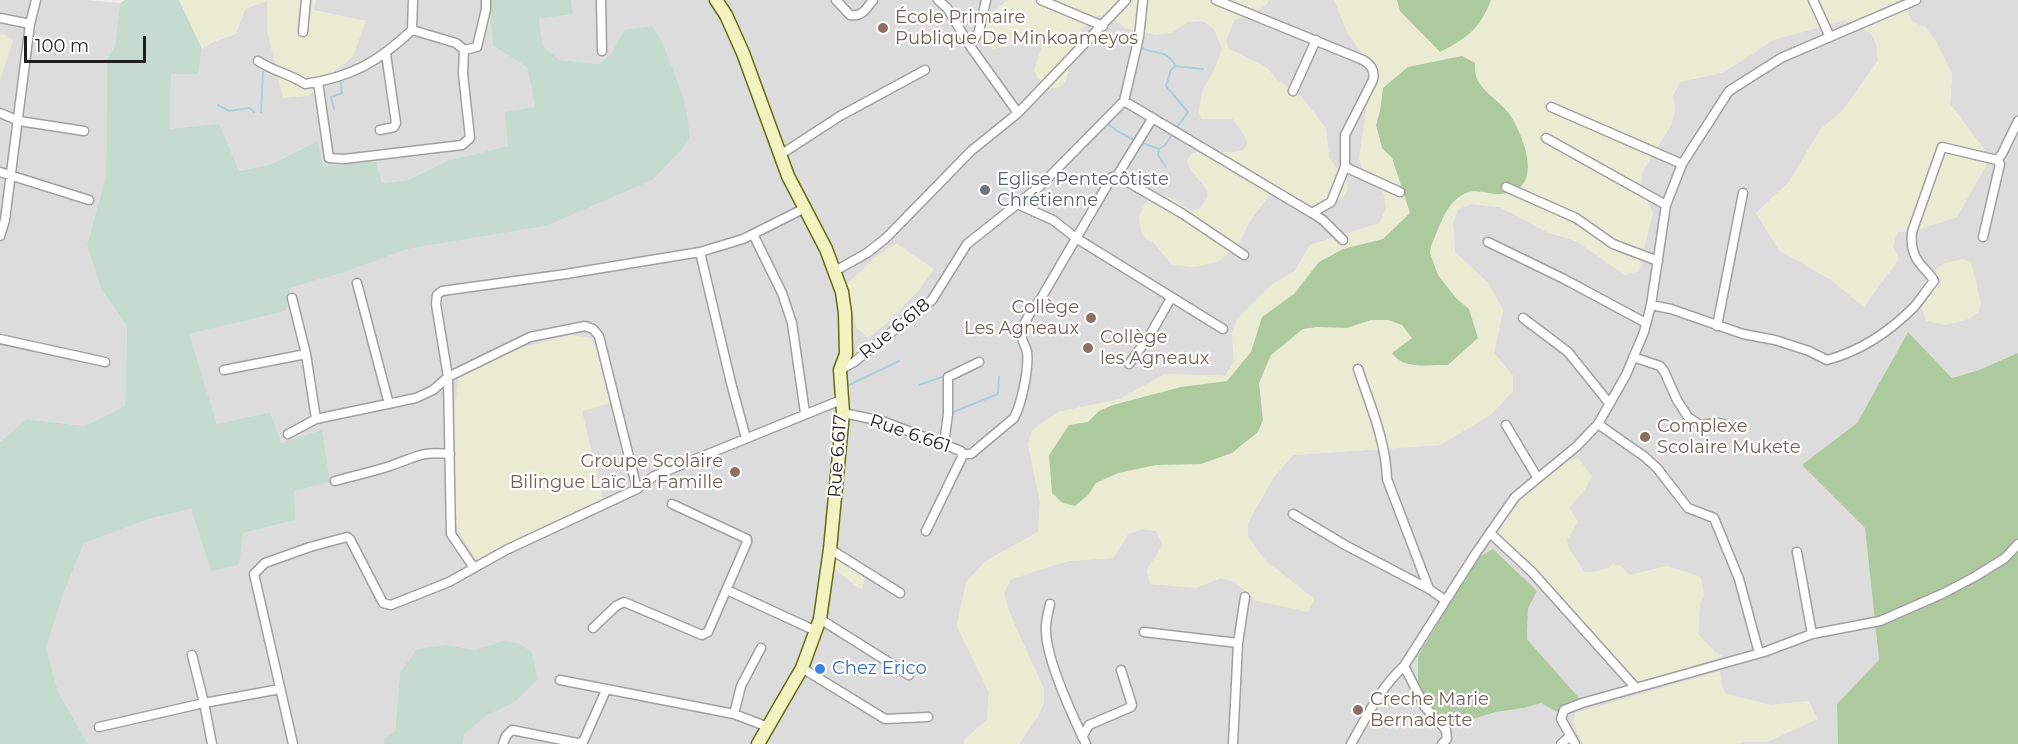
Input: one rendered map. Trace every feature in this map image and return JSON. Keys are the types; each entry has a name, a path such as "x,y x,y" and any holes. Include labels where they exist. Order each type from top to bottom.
{"street":[{"path":"0,236 12,176 30,24 36,0"},
{"path":"303,32 306,0"},
{"path":"258,61 272,70 298,79 305,84 349,74 386,54 412,30 413,0"},
{"path":"464,50 477,47 486,0"},
{"path":"601,0 602,51"},
{"name":"Rue 6.617","path":"716,0 726,15 743,53 780,155 826,249 835,271 845,313 846,354 840,370 843,413 830,549 818,625 802,669 758,744"},
{"path":"836,0 850,15 856,16 862,13 873,0"},
{"path":"938,0 947,8 970,46 1018,113"},
{"path":"970,46 979,31 986,0"},
{"path":"1041,0 1103,26"},
{"path":"835,271 867,253 886,238 971,151 1018,113 1126,0"},
{"path":"1143,0 1139,37 1124,101 1312,213 1323,220 1343,240"},
{"path":"1216,0 1237,3 1363,60 1370,65 1374,73 1373,80 1345,135 1345,167 1331,202 1312,213"},
{"path":"1813,0 1830,37"},
{"path":"1351,744 1375,699 1389,679 1404,666 1445,600 1515,497 1577,446 1598,424 1626,375 1646,323 1666,205 1682,164 1729,91 1781,58 1916,0"},
{"path":"0,18 30,24"},
{"path":"412,30 456,43 464,50"},
{"path":"1293,91 1316,40"},
{"path":"318,82 328,158 344,159 462,145 470,138 463,74 464,50"},
{"path":"380,130 394,127 396,123 386,54"},
{"path":"780,155 840,117 925,70"},
{"name":"Rue 6.618","path":"840,370 854,362 932,300 967,244 1067,161 1124,101"},
{"path":"1551,107 1682,164"},
{"path":"0,113 19,121 84,131"},
{"path":"963,454 971,454 1014,418 1018,410 1027,364 1022,337 1029,314 1040,300 1112,177 1117,176 1152,119"},
{"path":"1997,160 2018,121"},
{"path":"1546,138 1666,205"},
{"path":"1650,304 1743,334 1774,340 1809,351 1827,360 1870,343 1914,306 1934,281 1918,261 1911,245 1911,232 1942,147 1997,160 2000,164 1983,237"},
{"path":"1345,167 1400,192"},
{"path":"0,172 88,200"},
{"path":"1117,176 1183,214 1244,255"},
{"path":"1506,187 1576,218 1613,244 1658,261"},
{"path":"1717,326 1743,193"},
{"path":"1017,204 1053,220 1076,238 1223,329"},
{"path":"474,568 451,534 448,377 435,304 437,295 442,291 700,252 753,234 805,208"},
{"path":"753,234 782,293 792,323 806,413"},
{"path":"1488,242 1646,323"},
{"path":"700,252 730,383 746,438"},
{"path":"357,283 389,404"},
{"path":"292,298 306,354 316,419"},
{"path":"1129,364 1150,335 1171,298"},
{"path":"1523,318 1568,352 1609,403"},
{"path":"288,434 316,419 416,398 433,390 448,377 530,337 585,326 593,329 599,336 637,489"},
{"path":"0,339 105,362"},
{"path":"224,370 306,354"},
{"path":"1633,357 1660,366 1664,370 1677,400 1688,417 1700,425 1719,423 1735,427"},
{"path":"944,444 948,414 948,377 979,362"},
{"path":"1358,369 1383,444 1387,478 1429,589"},
{"path":"293,744 254,574 265,563 347,537 383,603 391,605 449,582 506,550 637,489 654,476 841,400"},
{"name":"Rue 6.661","path":"843,413 882,421 961,451 963,454 926,531"},
{"path":"1598,424 1651,462 1688,508 1714,518 1739,579 1759,653"},
{"path":"1506,425 1537,477"},
{"path":"335,481 429,452 450,454"},
{"path":"593,628 616,606 624,602 702,635 708,632 747,539 672,504"},
{"path":"1293,514 1445,600"},
{"path":"1490,533 1532,572 1636,688"},
{"path":"1575,744 1561,719 1564,710 1759,653 1812,634 1880,621 1976,576 2005,558 2018,543"},
{"path":"830,549 900,593"},
{"path":"1797,552 1812,634"},
{"path":"727,591 818,625 909,675"},
{"path":"1233,744 1238,643 1245,597"},
{"path":"1050,604 1046,631 1047,643 1056,673 1084,740"},
{"path":"1144,632 1238,643"},
{"path":"734,714 741,686 761,648"},
{"path":"192,655 212,744"},
{"path":"1404,666 1425,707 1446,730 1447,739 1442,744"},
{"path":"802,669 885,719 928,717"},
{"path":"1084,740 1089,725 1131,707 1121,670"},
{"path":"560,680 734,714 768,727"},
{"path":"99,727 204,703 280,689"},
{"path":"503,744 506,736 512,730 577,743 584,742 606,690"},
{"path":"1561,744 1570,736"}],"shaded area":[{"path":"0,0 84,0 120,3 115,46 107,59 106,175 87,245 101,289 127,326 125,406 85,426 26,419 0,442"},
{"path":"268,0 267,30 308,96 353,56 365,21 313,10 316,0 489,0 493,46 527,67 535,107 508,146 449,160 408,180 382,183 376,161 323,166 318,141 272,164 238,171 170,129 171,73 198,74 202,49 213,42 236,34 245,9"},
{"path":"571,0 1008,0 988,17 982,31 1008,46 1026,33 1034,33 1043,44 1048,87 1055,88 1063,85 1067,78 1077,35 1093,18 1100,15 1114,19 1126,28 1171,33 1188,22 1203,21 1215,30 1222,49 1214,71 1203,89 1199,112 1202,119 1233,119 1248,145 1236,152 1192,154 1188,160 1189,167 1207,190 1207,198 1199,210 1191,211 1172,199 1158,197 1145,204 1139,217 1146,239 1153,242 1172,265 1217,262 1223,258 1240,242 1250,221 1273,190 1347,182 1329,158 1326,129 1302,97 1278,81 1267,68 1228,48 1226,41 1234,20 1255,12 1269,0 1334,0 1372,68 1364,173 1384,194 1386,209 1380,223 1310,245 1295,271 1270,286 1232,333 1234,363 1225,376 1165,374 1120,399 1058,412 1028,444 1040,502 1038,532 986,561 966,582 957,626 989,692 987,720 964,740 964,744 463,744 463,734 488,715 515,702 503,641 475,650 447,645 400,673 395,731 383,739 384,744 88,744 58,691 46,648 64,592 84,543 149,519 191,509 211,570 243,533 295,520 280,443 270,412 217,424 188,334 286,311 290,288 345,272 408,249 546,226 624,30 611,54 599,64 560,60 543,46 539,19 572,14","holes":["591,338 597,352 610,403 582,411"]},
{"path":"1905,0 2018,0 2018,353 1979,370 1952,378 1908,332 1857,423 1802,465 1865,527 1879,661 1837,704 1838,744 1739,744 1767,742 1817,719 1809,701 1771,705 1726,694 1722,688 1720,672 1573,723 1583,744 1019,744 1038,716 1004,593 1011,579 1068,561 1113,558 1128,534 1143,529 1156,531 1163,545 1147,570 1195,588 1221,578 1235,582 1257,601 1314,599 1266,561 1248,538 1248,523 1273,478 1293,455 1440,445 1513,376 1494,353 1503,310 1488,283 1455,252 1453,223 1458,209 1472,204 1500,207 1547,232 1576,241 1625,274 1653,213 1641,186 1642,172 1671,125 1675,110 1673,95 1680,82 1724,72 1773,40 1845,20 1871,33 1877,46 1878,61 1843,110 1820,130 1789,182 1756,213 1779,250 1831,280 1864,306 1893,246 1897,231 1912,232 1986,152 1950,104 1952,74 1935,40 1926,28 1911,21","holes":["1584,491 1569,507 1567,540 1568,547 1585,572 1594,572 1619,565 1630,575 1668,566 1704,595 1700,603 1698,634 1715,653 1722,656 1638,683 1580,617 1497,531","1528,608 1527,639 1579,698 1557,712 1541,703 1496,712 1451,726"]}],"green space":[{"path":"125,0 179,0 202,49 198,74 171,74 170,129 219,124 239,171 272,164 318,141 323,166 376,161 382,183 408,180 449,160 508,146 505,112 535,107 527,67 493,46 489,0 571,0 573,14 539,19 543,46 560,60 599,64 611,54 624,30 652,26 663,44 684,99 690,136 682,149 652,180 546,226 408,249 345,272 290,288 286,311 189,334 217,424 270,412 281,443 322,430 330,482 294,491 295,520 243,533 239,565 211,571 191,509 149,519 84,543 64,592 46,648 58,691 88,744 0,744 0,442 26,419 85,426 125,406 127,326 101,289 87,245 106,175 107,59 115,46 120,3"},
{"path":"179,0 316,0 313,11 366,21 353,56 308,96 283,98 267,30 267,1 245,9 236,34 213,42 202,49"},
{"path":"1008,0 1269,0 1255,12 1234,20 1226,41 1228,48 1267,68 1278,81 1302,97 1326,129 1329,158 1347,182 1348,189 1344,196 1331,204 1307,206 1273,190 1250,221 1240,242 1223,258 1217,262 1195,267 1172,265 1153,242 1146,239 1141,232 1139,217 1145,204 1158,197 1173,199 1191,211 1199,210 1207,198 1207,190 1189,167 1187,160 1192,154 1199,152 1236,152 1248,145 1246,137 1233,119 1201,119 1199,112 1203,89 1214,71 1222,49 1215,30 1203,21 1195,20 1171,33 1156,35 1126,28 1114,19 1100,15 1093,18 1077,35 1067,78 1063,85 1055,88 1048,87 1037,77 1034,70 1043,44 1040,37 1034,33 1026,33 1008,46 993,49 986,45 982,31 988,17"},
{"path":"1334,0 1397,0 1400,11 1484,18 1491,0 1905,0 1911,21 1926,28 1935,40 1952,74 1950,104 1986,152 1986,166 1957,217 1912,232 1897,232 1893,246 1899,259 1864,307 1831,280 1779,250 1756,213 1789,182 1820,130 1843,110 1878,61 1877,46 1871,33 1845,20 1773,40 1724,72 1680,82 1673,95 1675,110 1671,125 1642,172 1641,186 1653,213 1639,271 1625,275 1576,241 1547,232 1500,207 1472,204 1458,209 1453,223 1455,252 1488,283 1503,310 1494,353 1513,376 1513,391 1491,415 1440,445 1293,455 1273,478 1248,522 1248,537 1266,561 1314,599 1308,612 1257,601 1235,582 1221,578 1195,588 1150,584 1147,570 1163,545 1156,531 1143,529 1128,534 1113,558 1068,561 1011,579 1004,593 1007,607 1044,689 1044,703 1019,744 964,744 964,740 987,720 989,693 957,626 966,582 986,561 1038,532 1040,502 1028,444 1032,430 1058,412 1120,399 1165,374 1225,376 1234,363 1232,333 1237,319 1270,286 1295,271 1310,245 1380,223 1386,209 1384,194 1364,173 1359,158 1372,68 1347,32","holes":["1476,79 1492,99 1511,116 1526,149 1500,194 1470,192 1451,203 1430,253 1438,275 1456,298 1469,309 1478,338 1448,365 1425,364 1415,367 1393,354 1413,338 1402,325 1388,320 1371,320 1347,328 1303,329 1271,355 1259,383 1263,420 1258,432 1232,453 1200,464 1156,465 1118,473 1096,483 1088,495 1069,425 1088,422 1181,387 1227,381 1251,352 1262,317 1294,294 1319,262 1343,249 1382,239 1410,213 1392,158 1381,148 1376,125 1383,88"]},
{"path":"1397,0 1491,0 1472,32 1440,52 1400,11"},
{"path":"0,34 6,35 13,41 0,80"},
{"path":"1462,56 1475,63 1478,81 1512,118 1522,139 1528,164 1523,184 1515,191 1497,194 1473,191 1455,201 1445,214 1431,246 1430,253 1438,275 1456,298 1469,309 1478,338 1448,365 1417,365 1403,362 1392,353 1412,338 1402,325 1388,320 1371,320 1347,328 1303,329 1271,355 1259,383 1263,420 1258,432 1232,453 1201,464 1156,465 1118,473 1096,483 1088,495 1075,506 1063,503 1052,493 1049,455 1069,425 1088,422 1099,411 1113,405 1181,387 1227,381 1251,352 1262,317 1294,294 1319,262 1343,249 1383,239 1410,213 1392,158 1382,148 1376,125 1383,88 1408,67"},
{"path":"896,243 934,269 920,289 886,324 868,338 856,327 846,285 874,258"},
{"path":"1963,259 1971,262 1981,303 1979,312 1969,319 1946,325 1926,321 1918,297 1924,282 1945,263"},
{"path":"1908,332 1952,378 1979,370 2018,353 2018,744 1838,744 1837,704 1879,660 1865,528 1802,465 1857,423"},
{"path":"571,335 591,338 597,352 610,403 582,411 603,499 476,560 456,527 452,427 459,376 523,347"},
{"path":"1578,458 1592,476 1584,491 1569,507 1578,522 1567,540 1576,562 1585,572 1609,568 1612,564 1619,565 1630,575 1668,566 1701,577 1704,596 1700,603 1698,634 1715,652 1723,656 1638,684 1580,617 1496,531 1503,513 1550,466"},
{"path":"1493,549 1537,591 1528,608 1527,639 1579,698 1557,712 1541,703 1496,712 1450,726 1429,704 1418,683 1418,656 1476,559"},
{"path":"836,555 867,573 862,589 834,568"},
{"path":"503,641 518,643 532,652 537,680 515,702 488,715 464,734 463,744 384,744 383,739 395,731 400,673 417,649 447,645 475,650"},
{"path":"1720,671 1722,687 1726,694 1771,705 1809,701 1817,719 1767,742 1739,744 1583,744 1573,723 1575,713"}],"waterway":[{"path":"1140,47 1167,56 1175,65"},
{"path":"1175,66 1171,70 1166,86 1188,112 1176,129"},
{"path":"1175,66 1203,69"},
{"path":"261,112 263,72"},
{"path":"334,109 331,97 342,93 340,78"},
{"path":"218,105 229,111 249,108 254,112"},
{"path":"1106,122 1136,141"},
{"path":"1159,149 1173,134"},
{"path":"1142,143 1159,149"},
{"path":"1159,149 1158,155 1166,167"},
{"path":"845,387 899,361"},
{"path":"919,385 945,376"},
{"path":"951,413 998,394 999,377"}],"place":[{"name":"École Primaire Publique De Minkoameyos","path":"883,28"},
{"name":"Eglise Pentecôtiste Chrétienne","path":"985,190"},
{"name":"Collège Les Agneaux","path":"1091,318"},
{"name":"Collège les Agneaux","path":"1088,348"},
{"name":"Complexe Scolaire Mukete","path":"1645,437"},
{"name":"Groupe Scolaire Bilingue Laïc La Famille","path":"735,472"},
{"name":"Chez Erico","path":"820,669"},
{"name":"Creche Marie Bernadette","path":"1358,710"}]}
